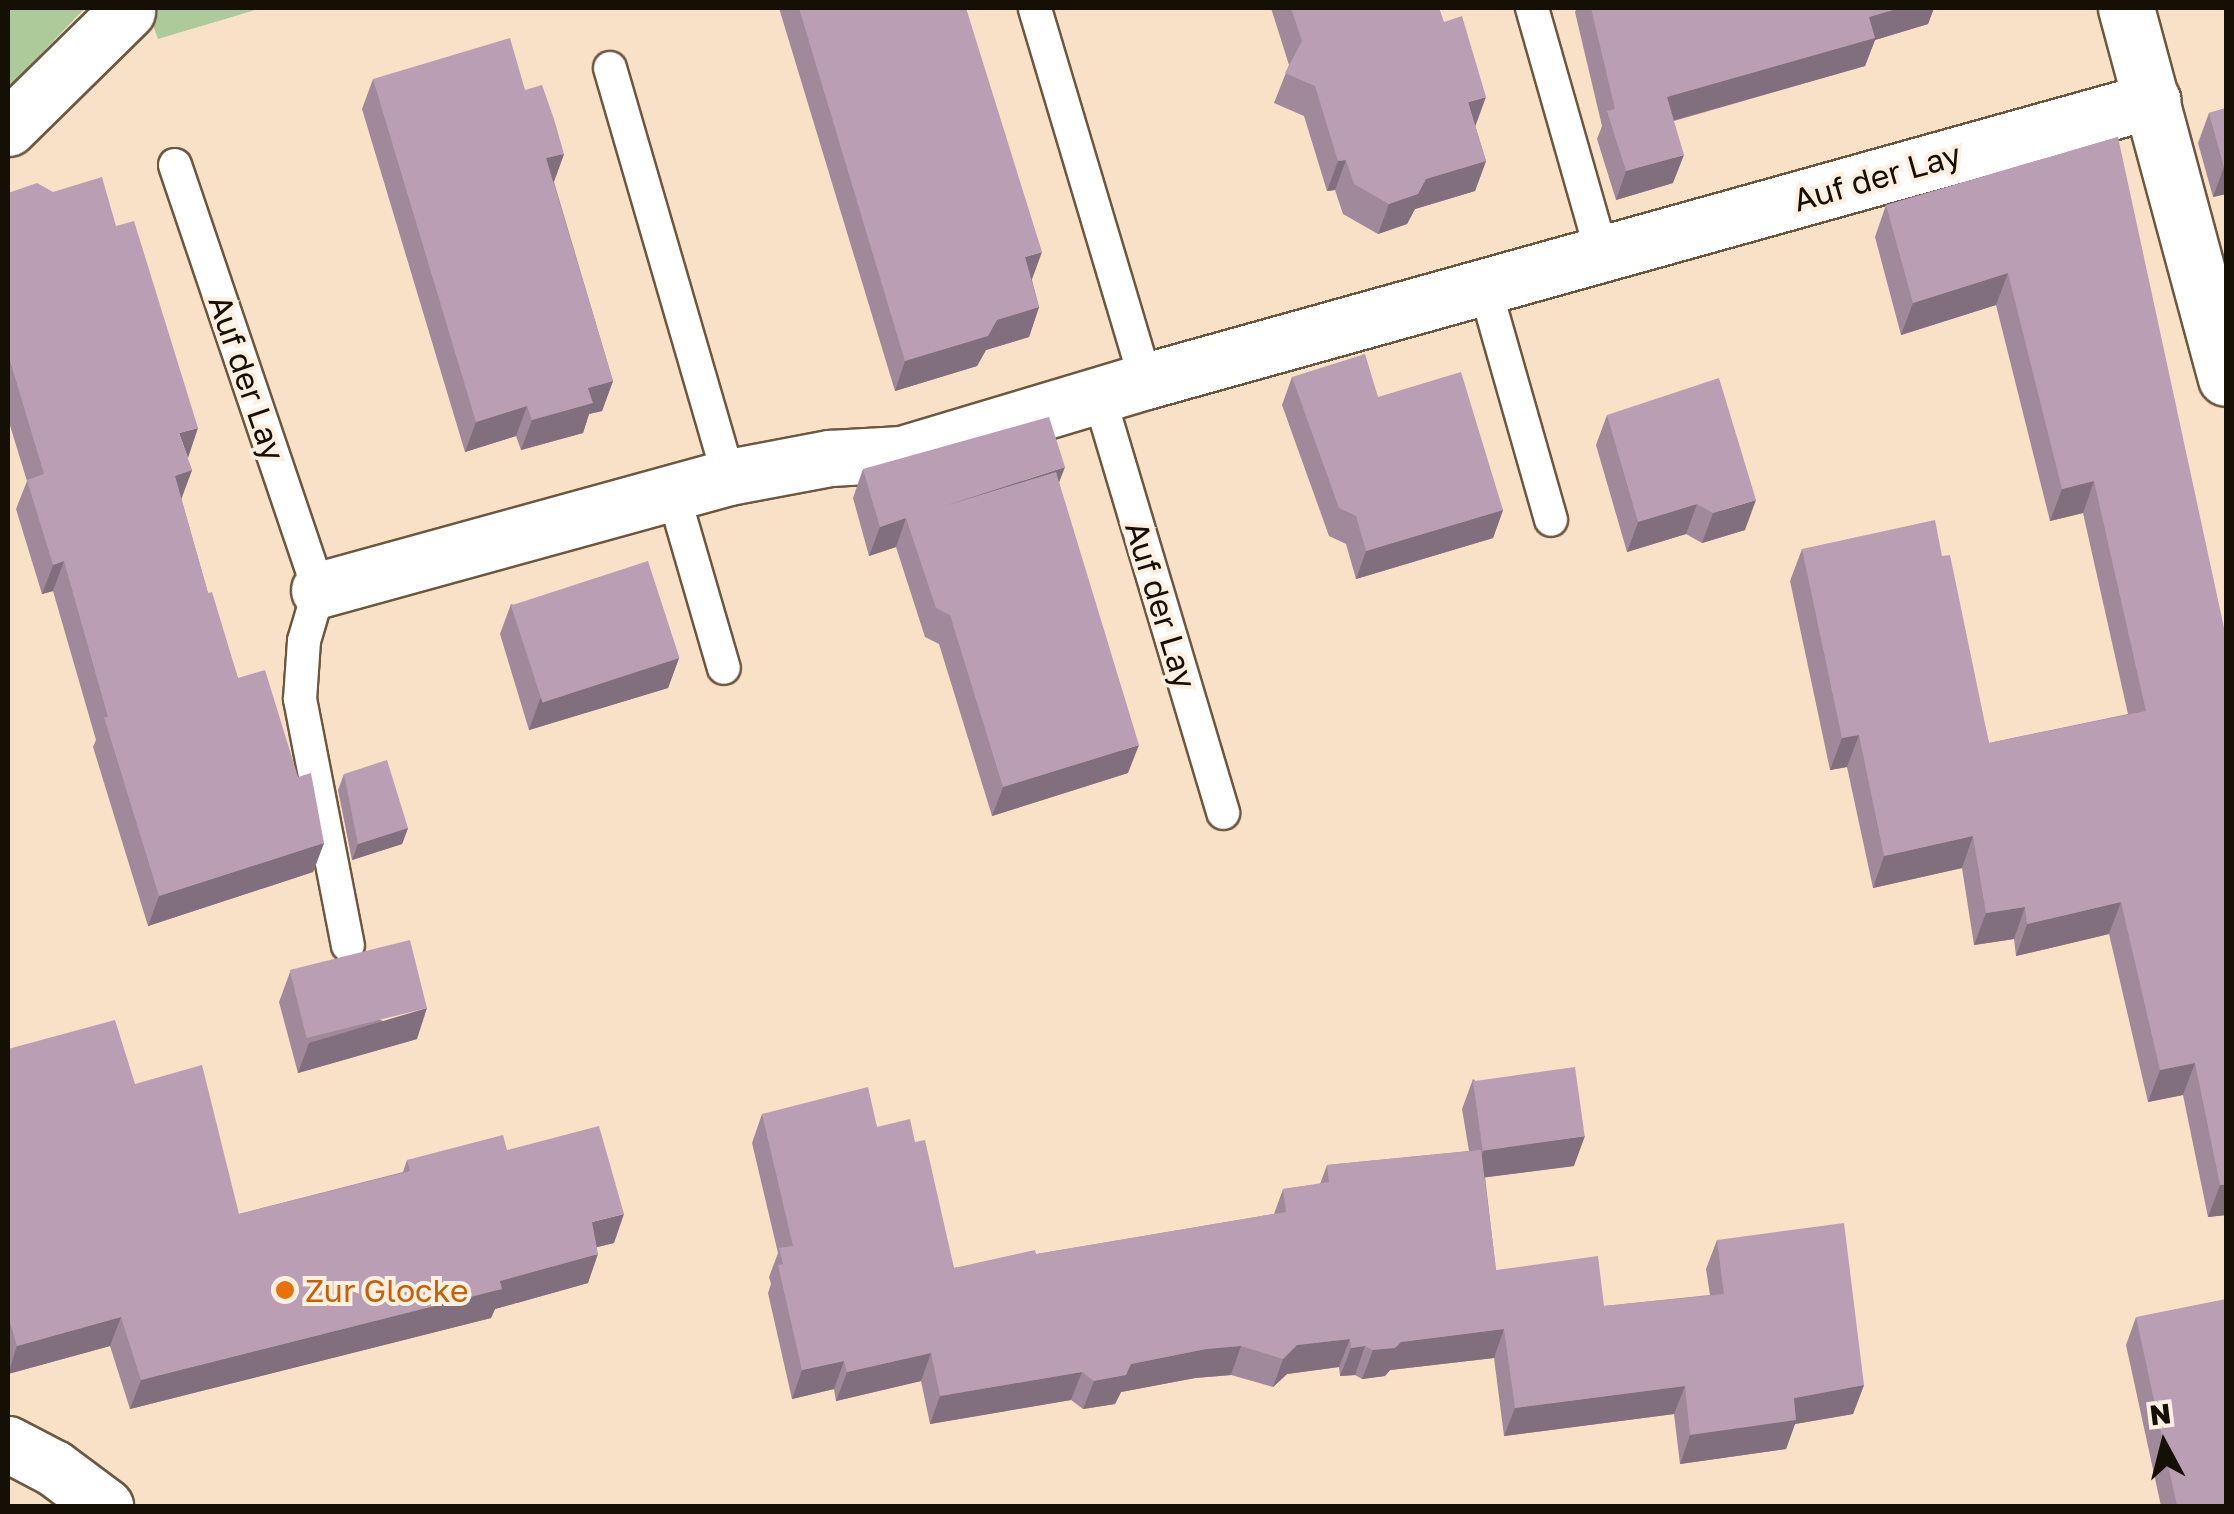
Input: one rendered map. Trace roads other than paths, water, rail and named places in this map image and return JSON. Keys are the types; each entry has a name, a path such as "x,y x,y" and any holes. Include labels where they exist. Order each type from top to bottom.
{"street":[{"path":"2126,8 2226,378"},
{"path":"8,128 128,9"},
{"name":"Auf der Lay","path":"319,590 729,477 830,458 902,454 2152,100"},
{"path":"8,1444 54,1468 105,1506"}],"lane":[{"path":"1532,8 1602,253"},
{"name":"Auf der Lay","path":"1035,9 1223,812"},
{"path":"610,68 729,477"},
{"name":"Auf der Lay","path":"175,166 319,590"},
{"path":"1486,288 1551,520"},
{"path":"673,493 724,668"},
{"path":"319,590 304,641 300,699 348,946"}],"place":[{"name":"Zur Glocke","path":"285,1290"}]}
